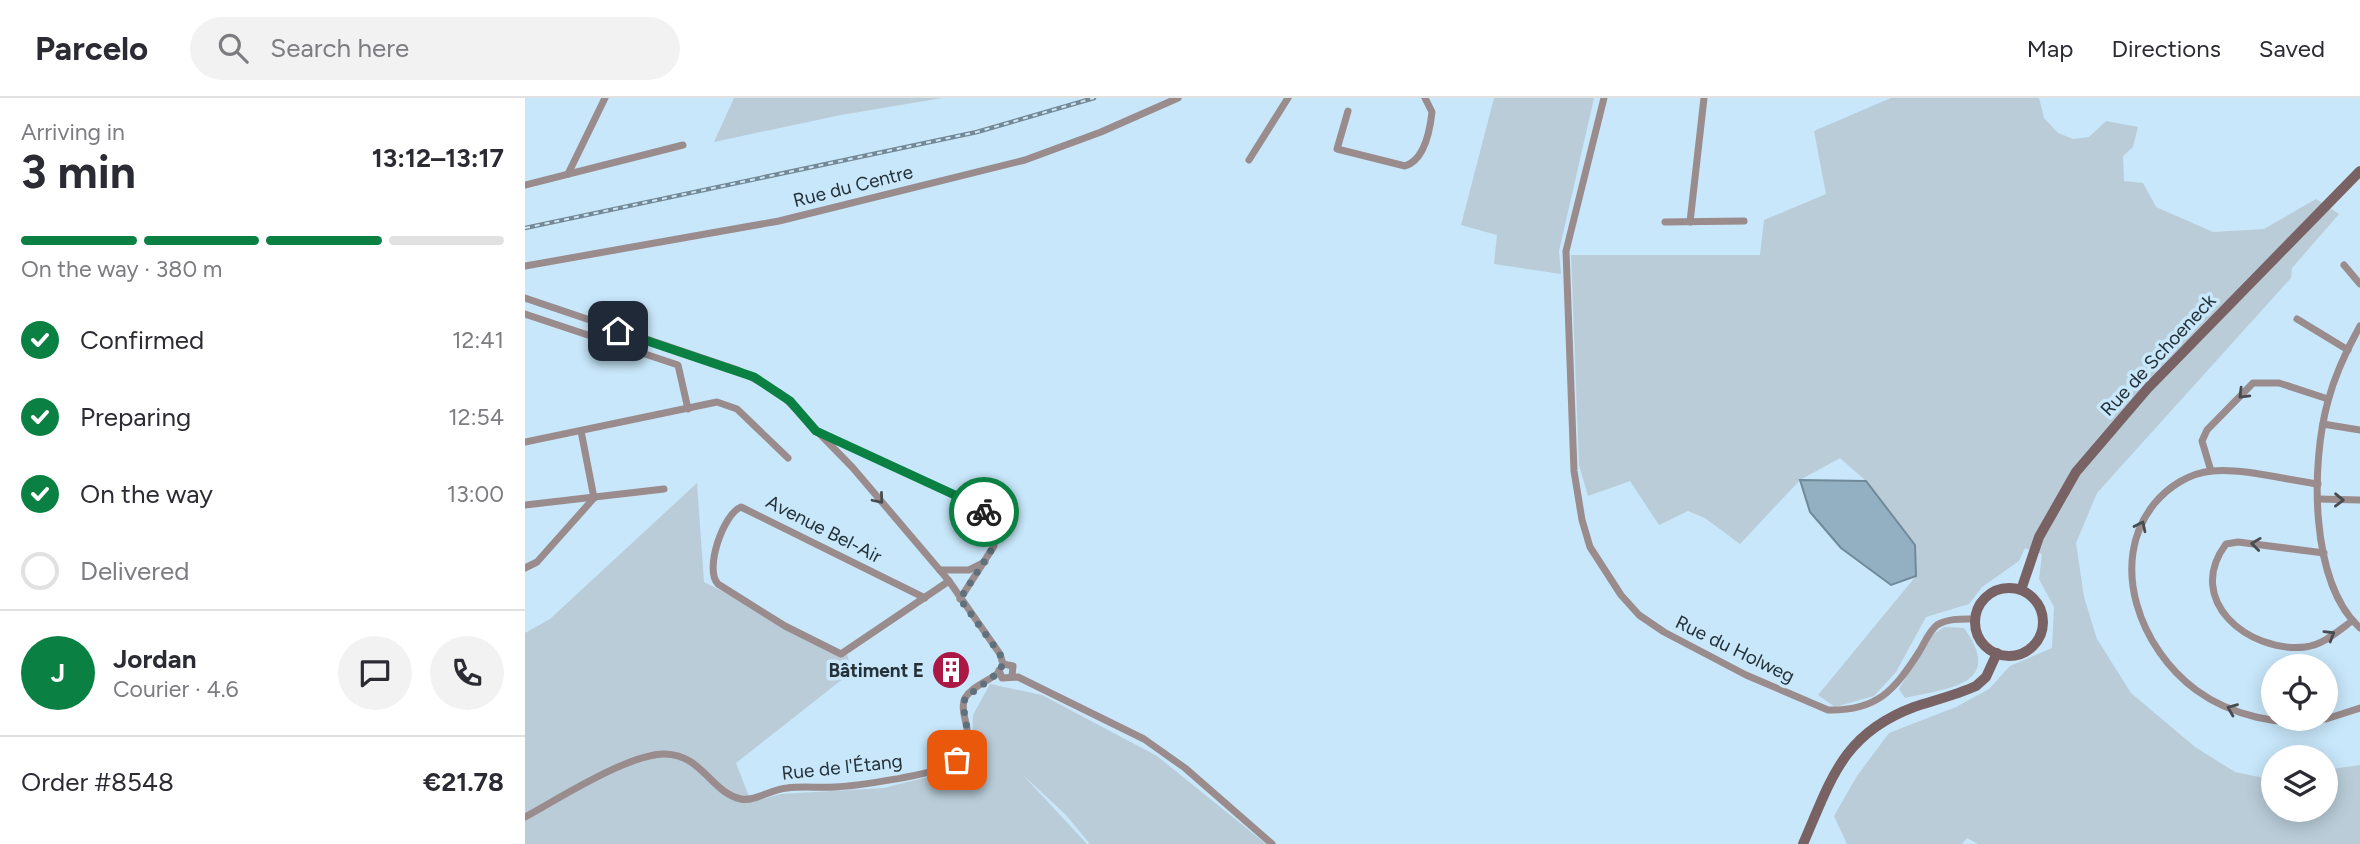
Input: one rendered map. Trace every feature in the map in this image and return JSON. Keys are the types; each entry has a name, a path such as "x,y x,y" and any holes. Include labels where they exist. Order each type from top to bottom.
{"main road":[{"name":"Rue de Schoeneck","path":"2021,590 2039,537 2076,472 2147,389 2360,171"},
{"path":"2006,588 2021,590 2037,603 2041,612 2041,631 2025,652 2016,655 1997,653 1979,639 1975,619 1981,602 1992,592 2006,588"},
{"path":"1803,844 1830,778 1857,742 1871,729 1894,716 1976,686 1986,677 1997,653"}],"street":[{"path":"568,174 605,98"},
{"name":"Rue du Centre","path":"525,266 779,221 1025,160 1101,132 1178,98"},
{"path":"1249,160 1288,98"},
{"path":"1348,111 1337,149 1405,166 1414,162 1423,149 1432,112 1425,98"},
{"name":"Rue du Holweg","path":"1604,98 1566,251 1566,270 1576,492 1590,547 1621,595 1639,615 1687,645 1746,675 1828,710 1847,710 1877,701 1889,693 1935,626 1959,619 1975,619"},
{"path":"1690,222 1704,98"},
{"path":"525,185 683,145"},
{"path":"1665,222 1744,221"},
{"path":"2344,265 2360,284"},
{"path":"525,298 754,377 790,401 853,468 949,581 1000,654 1003,664 998,673 1004,679 1012,676 1144,739 1185,768 1272,844"},
{"path":"525,314 678,365 688,409"},
{"path":"2297,319 2347,350"},
{"path":"2359,329 2347,350 2328,399 2323,424 2318,499 2324,553 2331,582 2352,621 2360,628"},
{"path":"2211,471 2202,441 2207,430 2253,383 2279,383 2328,399"},
{"path":"525,442 727,403 737,409 788,458"},
{"path":"2323,424 2360,430"},
{"path":"581,431 594,498"},
{"path":"816,431 981,507 991,522 994,546 988,560 960,599"},
{"path":"853,468 862,452"},
{"path":"2261,717 2215,702 2177,674 2147,631 2130,575 2137,532 2148,512 2169,489 2211,471 2318,484"},
{"path":"525,505 664,489"},
{"path":"525,568 537,562 594,498"},
{"path":"2318,499 2360,500"},
{"name":"Avenue Bel-Air","path":"925,598 741,507 727,519 712,566 713,576 718,584 785,626 841,654 925,598 949,581"},
{"path":"2324,553 2238,542 2226,544 2218,554 2211,576 2212,592 2240,631 2270,645 2308,646 2328,639 2352,621"},
{"path":"939,570 969,570 988,560"},
{"path":"1003,664 1013,666 1012,676"},
{"name":"Rue de l'Étang","path":"525,817 625,764 663,753 679,755 698,764 726,792 738,799 748,800 785,788 837,788 933,771 949,765 963,752 969,728 965,698 998,673"},
{"path":"2338,715 2360,708"}],"shaded area":[{"path":"734,98 942,98 841,115 714,142"},
{"path":"1494,98 1594,98 1559,251 1561,274 1494,264 1497,235 1461,225"},
{"path":"1891,98 2039,98 2044,118 2058,133 2073,139 2089,137 2106,121 2138,127 2133,147 2123,156 2124,181 2143,183 2156,207 2213,232 2264,229 2316,199 2339,214 2292,268 2291,278 2097,493 2076,543 2084,597 2097,639 2131,693 2195,747 2235,772 2261,777 2261,822 2338,822 2338,768 2360,765 2360,844 1978,844 1967,838 1962,844 1847,844 1834,816 1857,776 1889,733 1956,707 1989,689 2010,666 2052,648 2054,607 2039,579 2042,554 2025,548 2019,561 1982,587 1969,604 1926,617 1896,672 1874,696 1835,707 1818,695 1916,576 1915,545 1866,481 1840,458 1800,480 1740,544 1705,518 1688,511 1659,525 1630,481 1588,496 1579,465 1571,255 1760,255 1764,220 1826,194 1814,131"},
{"path":"1800,480 1866,481 1915,545 1916,576 1891,585 1841,548 1810,512"},
{"path":"697,483 704,582 847,654 849,661 844,678 736,763 751,802 781,794 884,788 958,769 972,742 973,715 990,684 1042,695 1157,756 1266,844 1090,844 1066,815 1022,774 1087,844 525,844 525,633 550,619"},
{"path":"1944,627 1964,628 1975,647 1978,662 1975,673 1954,686 1905,698 1899,689 1930,637"}],"railway":[{"path":"525,228 977,132 1094,98"}],"way so far":[{"path":"957,760 968,739 965,698 986,679 998,673 1003,664 1000,654 960,599 988,560 994,546 991,522 984,512"}],"place":[{"name":"Bâtiment E","path":"951,670"}],"route":[{"path":"618,331 754,377 790,401 816,431 981,507 984,512"}]}
